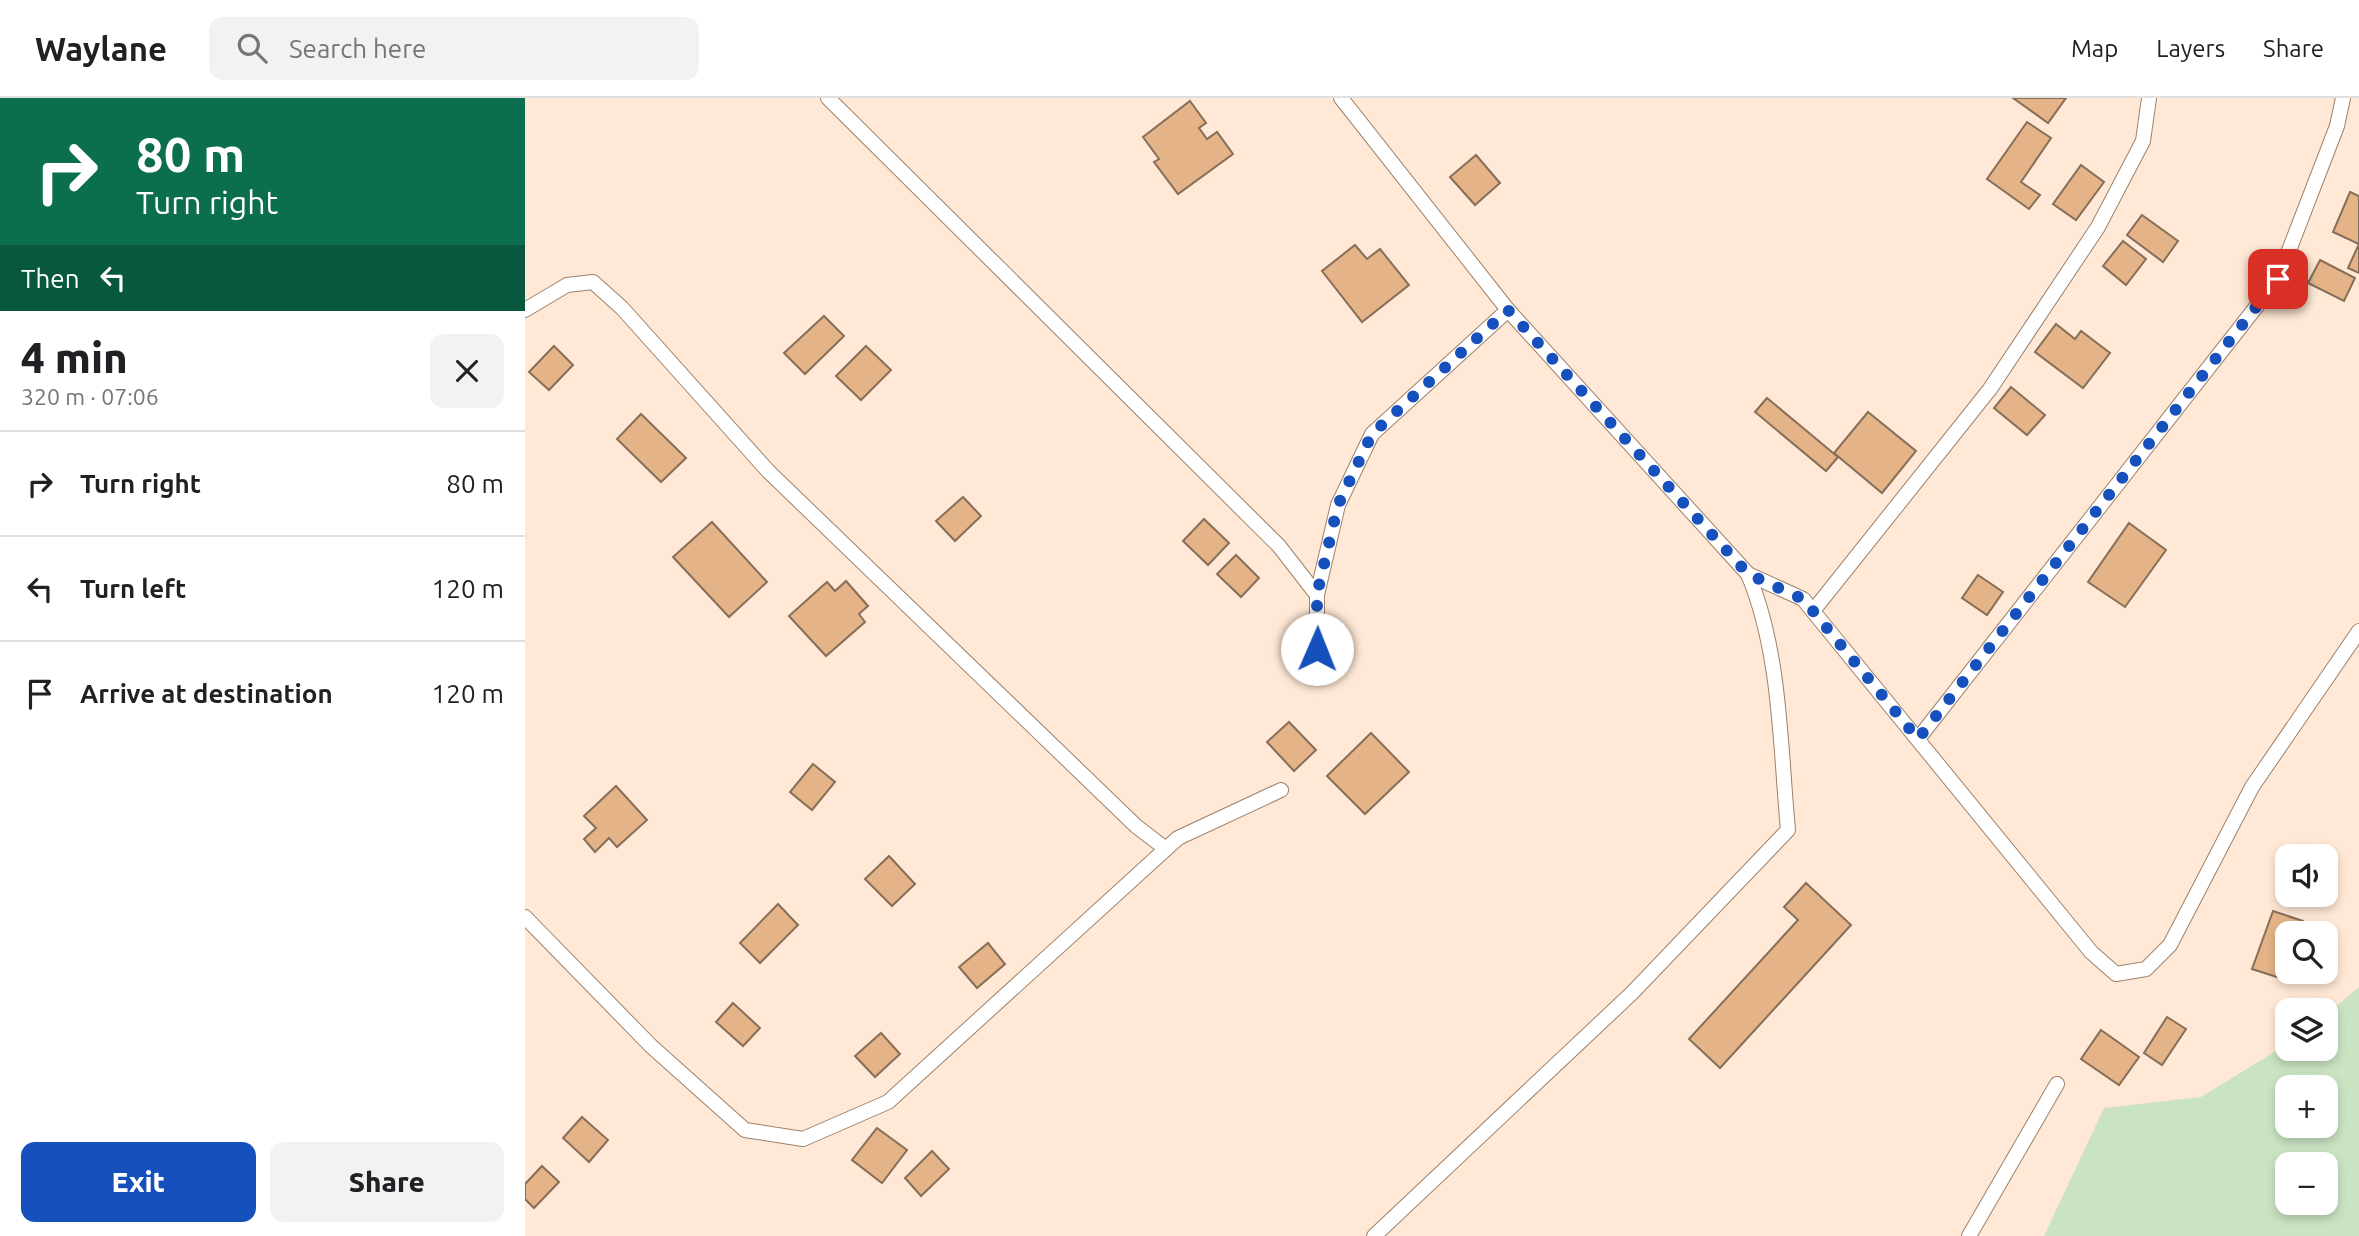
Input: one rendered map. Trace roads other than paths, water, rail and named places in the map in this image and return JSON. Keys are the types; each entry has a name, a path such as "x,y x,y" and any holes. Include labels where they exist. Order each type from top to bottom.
{"lane":[{"path":"828,98 1279,546 1317,594"},
{"path":"1341,98 1508,310 1748,574 1763,610 1770,648 1789,830 1632,993 1374,1236"},
{"path":"1813,611 1990,389 2098,227 2143,141 2149,98"},
{"path":"1918,739 2278,279 2337,126 2343,98"},
{"path":"525,310 567,285 593,282 622,308 768,471 1136,826 1165,849"},
{"path":"1317,649 1317,594 1338,505 1372,434 1508,310"},
{"path":"1748,574 1803,599 2091,952 2116,974 2146,969 2171,945 2252,788 2359,631"},
{"path":"525,917 651,1046 745,1130 803,1139 888,1102 1178,838 1281,790"},
{"path":"1969,1236 2056,1084"}]}
